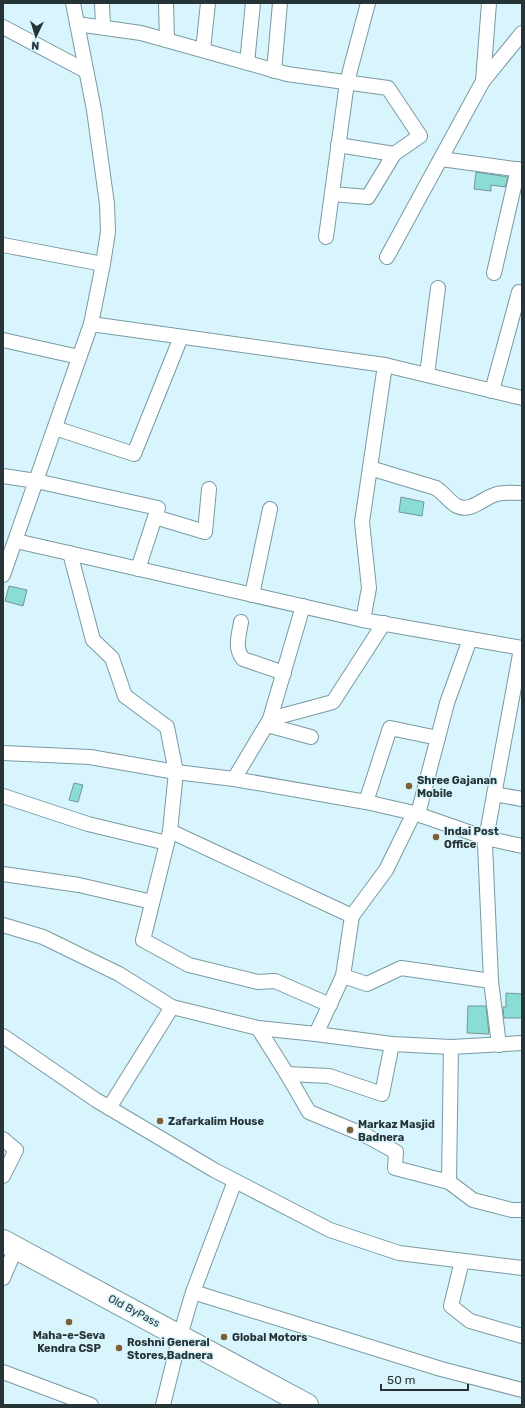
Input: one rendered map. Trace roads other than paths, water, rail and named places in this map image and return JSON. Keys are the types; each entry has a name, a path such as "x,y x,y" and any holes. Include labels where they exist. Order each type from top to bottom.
{"highway":[{"name":"Old ByPass","path":"10,1244 307,1405"}],"street":[{"path":"3,575 91,324 108,232 107,204 94,110 73,3"},
{"path":"102,3 103,28"},
{"path":"166,3 167,40"},
{"path":"203,50 208,3"},
{"path":"247,63 253,3"},
{"path":"274,71 280,3"},
{"path":"326,237 347,82 368,3"},
{"path":"483,81 489,3"},
{"path":"77,24 141,33 287,74 388,88 420,136 394,154 368,197 332,194"},
{"path":"3,27 86,71"},
{"path":"387,257 483,81 522,33"},
{"path":"338,145 394,154"},
{"path":"441,159 520,170 494,272"},
{"path":"4,249 103,264"},
{"path":"427,375 438,288"},
{"path":"492,391 519,292"},
{"path":"91,324 385,365 522,398"},
{"path":"55,428 134,454 181,337"},
{"path":"3,340 79,357"},
{"path":"363,620 369,584 362,522 385,365"},
{"path":"370,468 436,488 456,506 461,508 469,507 495,494 522,494"},
{"path":"3,476 36,481 158,508 138,569"},
{"path":"155,517 205,532 209,489"},
{"path":"252,595 270,509"},
{"path":"16,541 363,620 522,649 485,844 491,981 499,1045"},
{"path":"70,553 93,640 112,658 126,696 167,727 176,772 169,837 143,940 189,965 258,982 275,981 330,1005"},
{"path":"234,779 269,722 303,606"},
{"path":"241,622 238,647 239,654 243,659 284,673"},
{"path":"269,722 333,702 384,623"},
{"path":"316,1034 343,976 352,916 386,870 416,813 447,703 470,639"},
{"path":"269,722 311,737"},
{"path":"366,802 390,728 438,738"},
{"path":"3,753 90,757 176,772 234,779 366,802 416,813 486,838 522,846"},
{"path":"494,794 522,798"},
{"path":"3,796 88,824 169,837 352,916"},
{"path":"3,874 79,885 152,902"},
{"path":"3,925 43,936 119,974 172,1007 258,1028 392,1044 450,1047 522,1044"},
{"path":"343,976 367,984 401,968 491,981"},
{"path":"109,1108 172,1007"},
{"path":"258,1028 309,1112 367,1136 396,1152 395,1168 449,1182 473,1200 512,1210 522,1210"},
{"path":"3,1036 109,1108 214,1170 330,1230 399,1253 522,1268"},
{"path":"287,1074 329,1076 382,1094 392,1044"},
{"path":"449,1182 450,1047"},
{"path":"3,1139 16,1150 3,1176"},
{"path":"163,1405 180,1336 193,1292 235,1181"},
{"path":"3,1278 10,1244"},
{"path":"462,1261 451,1306 470,1321 522,1336"},
{"path":"193,1292 441,1369 522,1390"},
{"path":"3,1372 91,1405"}],"place":[{"name":"Shree Gajanan Mobile","path":"409,786"},
{"name":"Indai Post Office","path":"436,837"},
{"name":"Zafarkalim House","path":"160,1121"},
{"name":"Markaz Masjid Badnera","path":"350,1130"},
{"name":"Maha-e-Seva Kendra CSP","path":"69,1322"},
{"name":"Global Motors","path":"224,1337"},
{"name":"Roshni General Stores,Badnera","path":"119,1348"}]}
